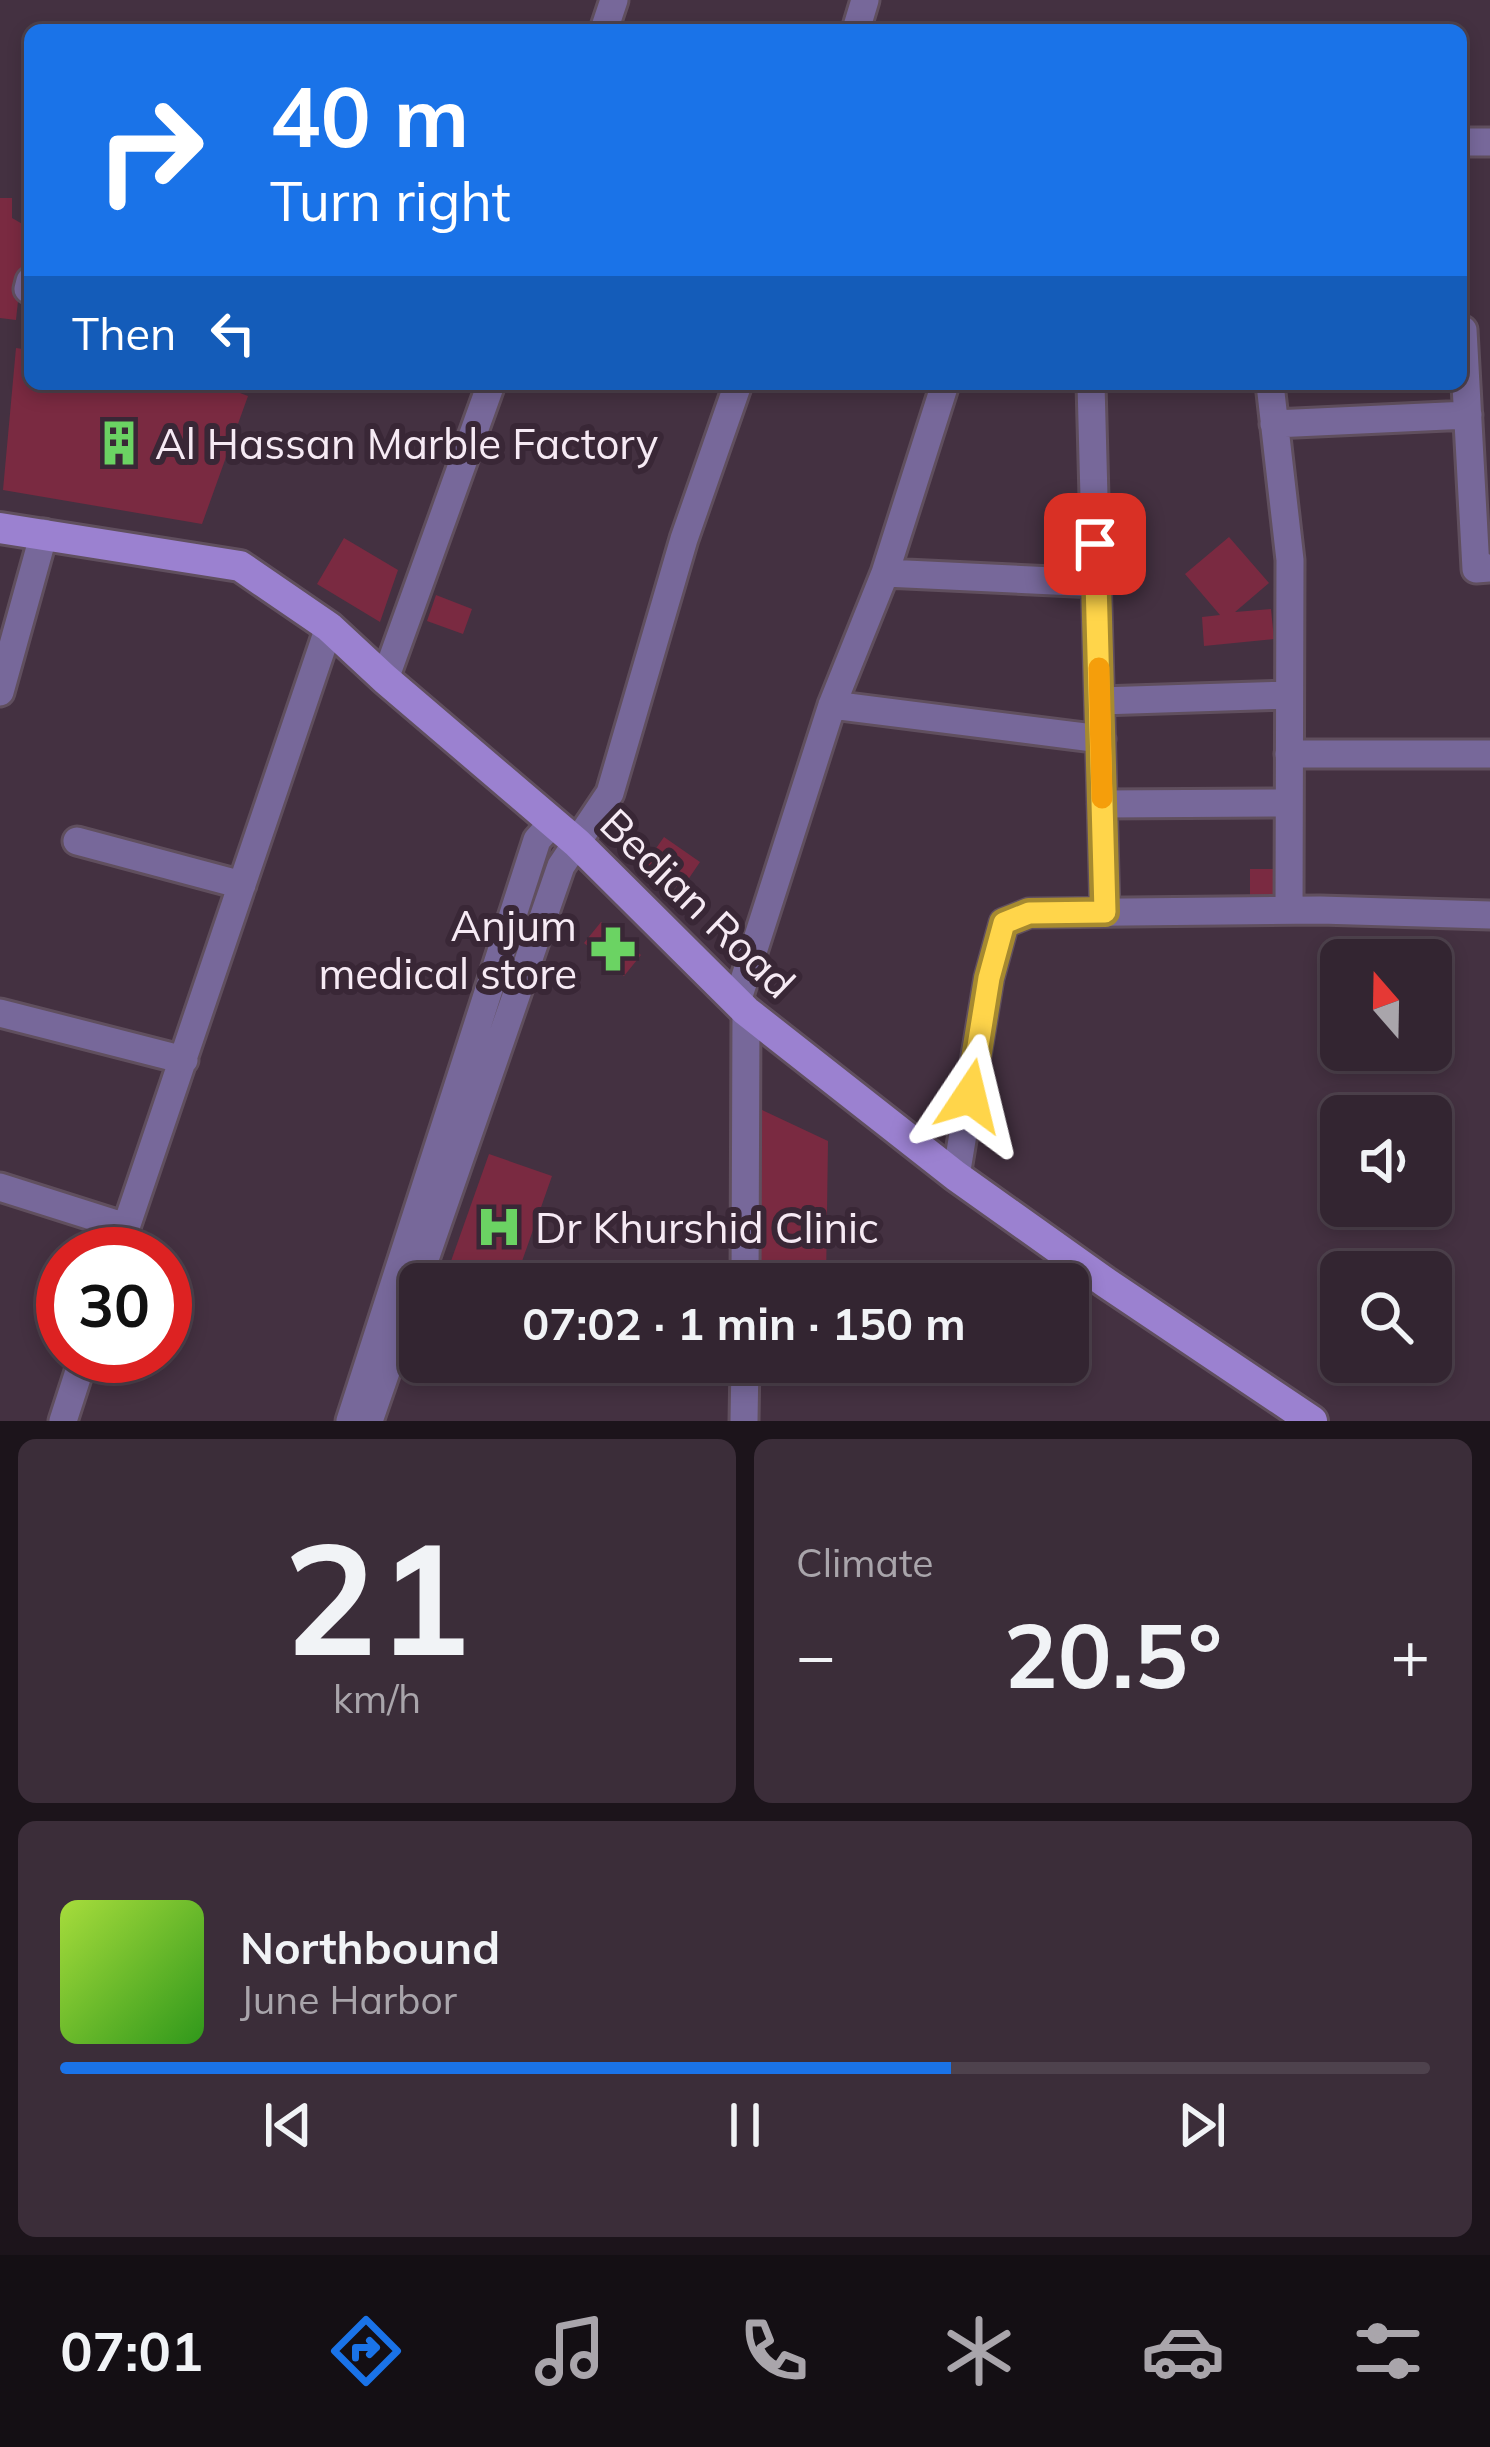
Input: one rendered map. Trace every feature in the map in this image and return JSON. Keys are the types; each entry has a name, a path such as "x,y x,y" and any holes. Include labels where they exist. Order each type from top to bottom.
{"main road":[{"name":"Bedian Road","path":"0,528 240,566 329,627 577,843 742,1007 956,1175 1312,1421"}],"street":[{"path":"1472,330 1468,415 1476,569 1490,568"},
{"path":"385,679 488,390"},
{"path":"350,1421 496,1009 561,866 610,793 684,539 736,390"},
{"path":"745,1263 742,1007 832,705 885,573 943,390"},
{"path":"1091,390 1105,912"},
{"path":"1271,390 1290,560 1288,910"},
{"path":"1274,424 1468,415"},
{"path":"0,692 44,533"},
{"path":"885,573 1096,584"},
{"path":"125,1227 329,627"},
{"path":"1100,701 1289,694"},
{"path":"832,705 1101,739"},
{"path":"1289,754 1490,754"},
{"path":"1102,804 1289,803"},
{"path":"369,1421 496,1009 537,840 553,822"},
{"path":"77,841 242,885"},
{"path":"956,1175 989,978 1004,923 1029,913 1288,910 1490,915"},
{"path":"0,1013 184,1060"},
{"path":"0,1187 91,1227"},
{"path":"63,1421 75,1383"},
{"path":"744,1421 745,1383"}],"building":[{"path":"0,198 12,198 12,218 24,225 24,245 16,320 0,318"},
{"name":"Al Hassan Marble Factory","path":"16,348 24,349 24,390 232,390 248,396 202,524 3,490"},
{"path":"1229,537 1269,583 1235,612 1271,609 1274,639 1204,646 1202,617 1220,615 1185,574"},
{"path":"344,538 398,570 380,622 317,584"},
{"path":"436,595 472,609 463,634 427,621"},
{"path":"664,837 700,862 681,890 645,864"},
{"path":"1250,869 1282,869 1282,904 1250,904"},
{"name":"Anjum medical store","path":"601,922 641,955 624,976 584,943"},
{"path":"758,1108 828,1141 826,1263 756,1263"},
{"name":"Dr Khurshid Clinic","path":"489,1154 552,1176 521,1263 450,1263"}],"slow traffic":[{"path":"1099,668 1102,798"}],"place":[{"name":"Al Hassan Marble Factory","path":"119,443"},
{"name":"Anjum medical store","path":"613,949"},
{"name":"Dr Khurshid Clinic","path":"499,1227"}],"route":[{"path":"970,1096 989,978 1004,923 1029,913 1105,912 1095,544"}]}
